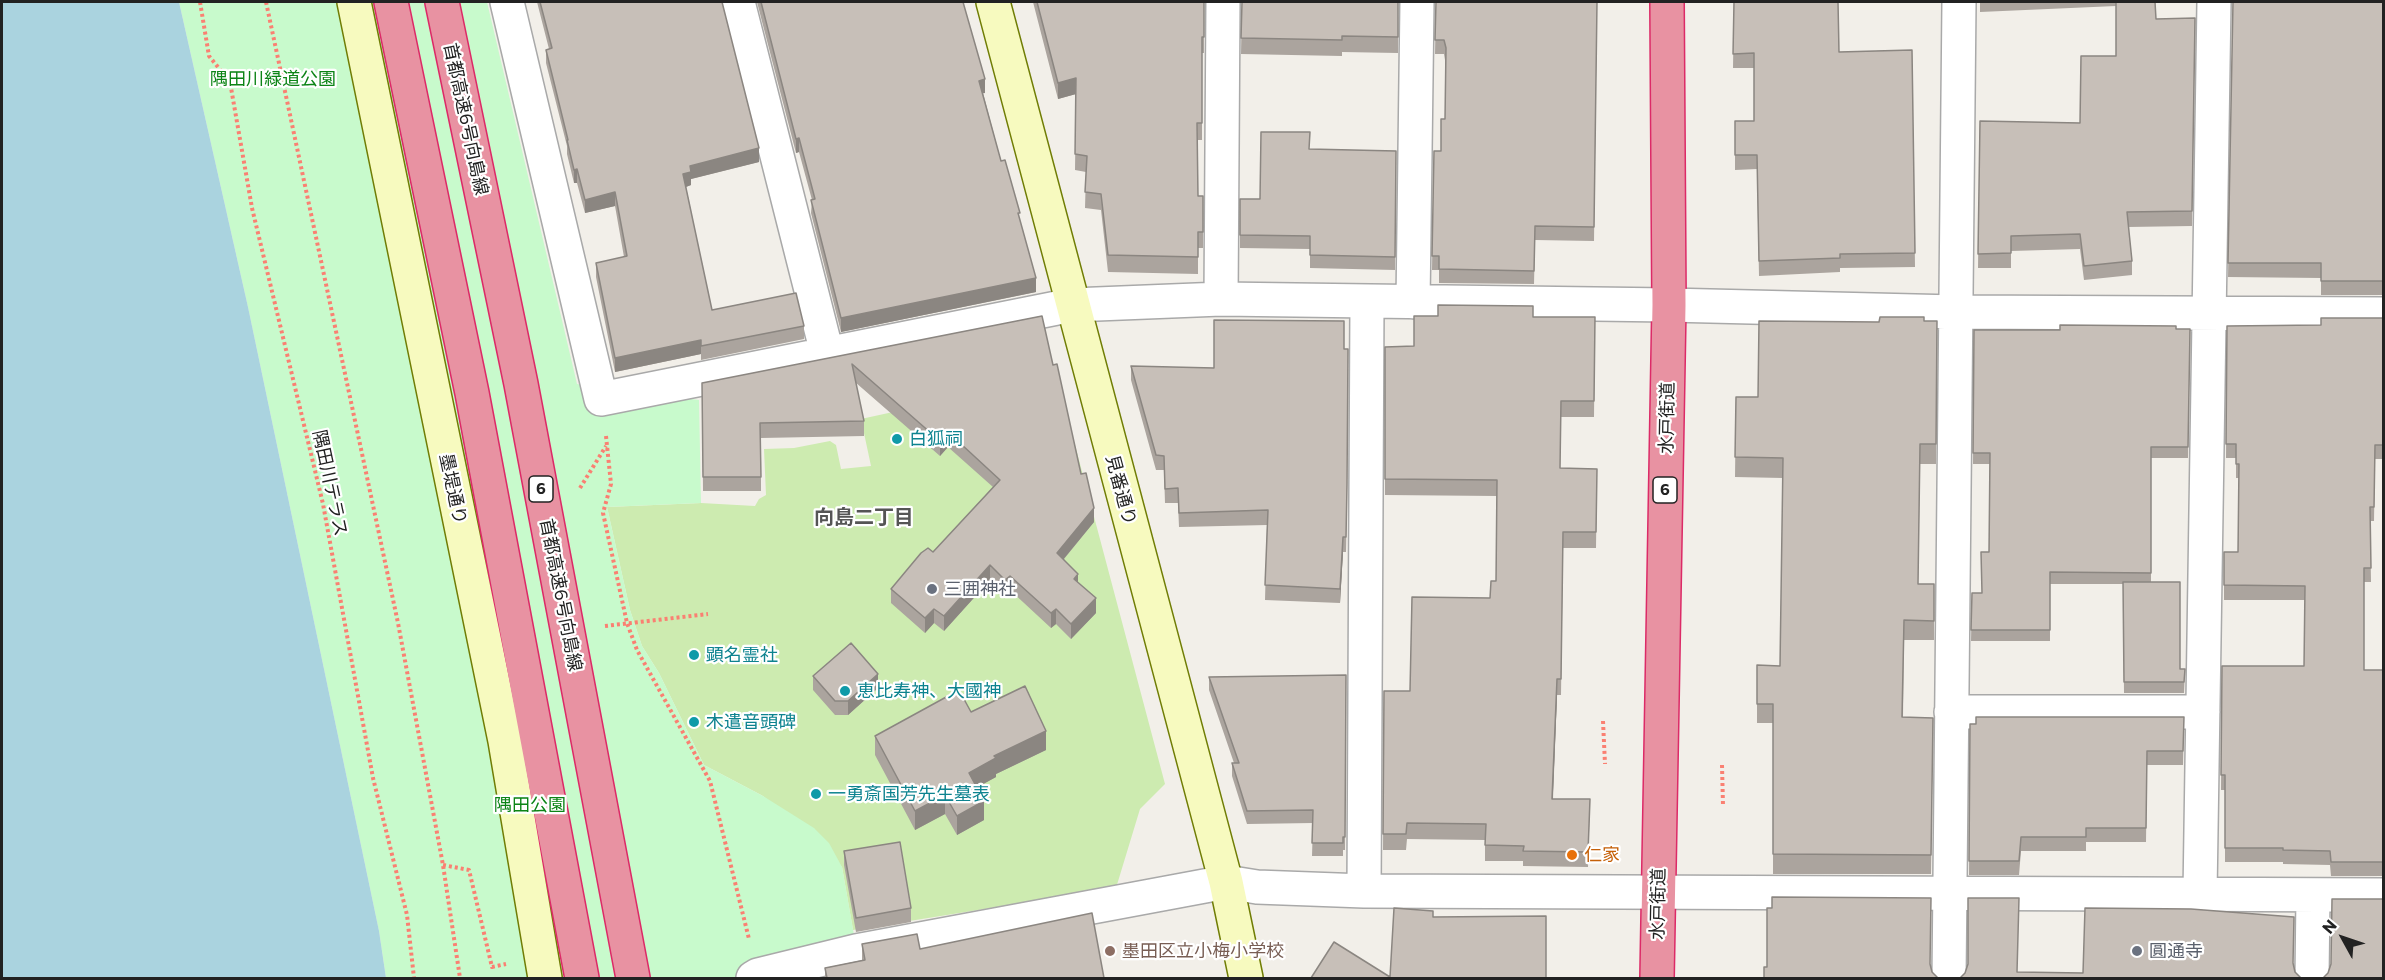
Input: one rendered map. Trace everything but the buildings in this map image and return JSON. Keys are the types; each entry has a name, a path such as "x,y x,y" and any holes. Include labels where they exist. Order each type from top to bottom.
{"highway":[{"path":"391,2 472,393 582,978"},
{"name":"首都高速6号向島線","path":"442,2 521,384 633,978"},
{"name":"水戸街道","path":"1657,978 1669,305 1667,2"}],"street":[{"name":"墨堤通り","path":"354,2 505,741 545,978"},
{"path":"507,2 601,399 1072,305 1221,299 1669,305 1956,312 2384,314"},
{"path":"738,2 827,353"},
{"name":"見番通り","path":"993,2 1226,882 1246,978"},
{"path":"1221,299 1223,2"},
{"path":"1413,302 1417,2"},
{"path":"1949,978 1959,2"},
{"path":"2200,893 2214,2"},
{"path":"1364,891 1367,302"},
{"path":"1951,712 2203,712"},
{"path":"756,977 856,951 1226,882 1257,886 1364,891 2200,893 2384,896"},
{"path":"2312,978 2313,896"}],"path":[{"name":"隅田川テラス","path":"200,2 209,56 230,82 252,208 323,504 373,778 407,915 414,978"},
{"path":"266,2 398,623 443,865 460,978"},
{"path":"601,399 611,484 603,513 627,623 638,650 710,781 756,977"},
{"path":"574,498 607,444"},
{"path":"604,626 708,614"},
{"path":"1603,721 1605,764"},
{"path":"1722,765 1723,805"},
{"path":"443,865 470,870 492,967 511,962"}],"green space":[{"name":"隅田公園","path":"179,2 487,2 577,384 699,400 701,503 607,507 630,610 642,646 659,673 704,765 763,796 814,828 829,843 842,867 854,935 826,978 386,978 379,931 248,307"},
{"path":"957,398 1055,448 1075,445 1165,784 1140,809 1116,888 853,930 842,867 763,796 704,765 659,673 642,646 630,610 607,507 701,503 755,506 759,499 766,495 764,449 794,448 830,441 836,445 841,469 871,466 861,419"}],"water":[{"path":"2,2 179,2 248,307 379,931 386,978 2,978"}],"place":[{"name":"白狐祠","path":"897,439"},
{"name":"三囲神社","path":"932,589"},
{"name":"顕名霊社","path":"694,655"},
{"name":"恵比寿神、大國神","path":"845,691"},
{"name":"木遣音頭碑","path":"694,722"},
{"name":"一勇斎国芳先生墓表","path":"816,794"},
{"name":"仁家","path":"1572,855"},
{"name":"墨田区立小梅小学校","path":"1110,951"},
{"name":"圓通寺","path":"2137,951"}],"district":[{"name":"向島二丁目","path":"864,517"}],"park label":[{"name":"隅田川緑道公園","path":"273,79"}]}
